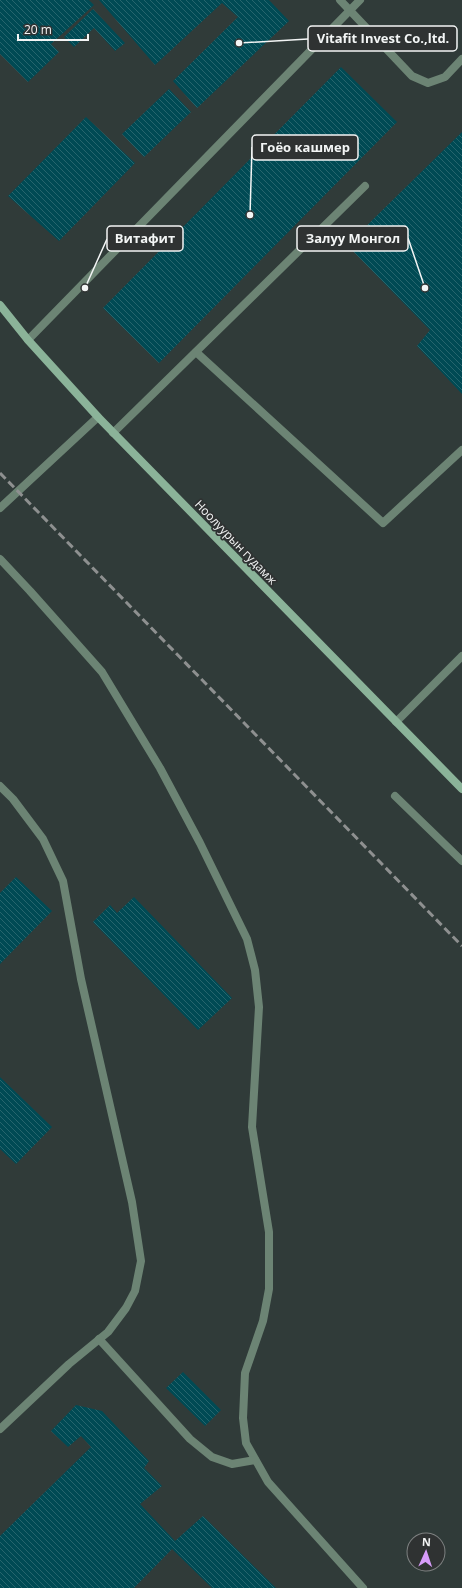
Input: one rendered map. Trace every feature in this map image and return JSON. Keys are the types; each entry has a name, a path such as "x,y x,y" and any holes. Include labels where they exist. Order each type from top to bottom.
{"street":[{"name":"Ноолуурын гудамж","path":"0,306 28,340 113,433 462,789"}],"lane":[{"path":"340,0 412,76 428,83 445,76 462,59"},
{"path":"28,340 360,0"},
{"path":"113,433 365,186"},
{"path":"196,352 383,523 462,450"},
{"path":"0,508 98,417"},
{"path":"0,559 102,672 160,768 200,843 247,939 255,970 259,1006 252,1127 269,1232 269,1289 263,1321 245,1373 243,1418 246,1443 268,1482 363,1588"},
{"path":"396,722 462,656"},
{"path":"0,786 13,799 43,839 62,881 81,978 132,1202 141,1261 135,1291 126,1308 108,1332 69,1364 0,1428"},
{"path":"395,796 462,861"},
{"path":"99,1339 190,1439 212,1457 232,1464 255,1460"}],"shaded area":[{"path":"0,0 462,0 462,1588 0,1588"}],"building":[{"path":"0,0 89,0 94,5 51,44 59,52 28,82 0,54"},
{"path":"99,0 269,0 289,21 197,108 173,81 238,17 222,3 155,65"},
{"path":"93,9 125,43 115,51 94,28 74,47 64,37"},
{"path":"341,67 397,122 159,363 103,308"},
{"path":"169,89 191,112 144,157 122,134"},
{"path":"86,117 135,163 59,241 8,196"},
{"path":"462,132 462,394 417,346 430,330 347,245"},
{"path":"16,877 52,911 0,964 0,893"},
{"path":"134,897 232,998 198,1030 93,922 110,905 117,913"},
{"path":"0,1077 52,1127 16,1164 0,1149"},
{"path":"183,1372 221,1410 205,1426 166,1388"},
{"path":"76,1405 102,1411 149,1461 144,1468 162,1486 140,1504 175,1541 203,1516 276,1588 212,1588 172,1549 134,1588 0,1588 0,1536 91,1447 81,1436 68,1447 51,1431"}],"railway":[{"path":"0,473 462,946"}],"place":[{"name":"Vitafit Invest Co.,ltd.","path":"239,43"},
{"name":"Гоёо кашмер","path":"250,215"},
{"name":"Витафит","path":"85,288"},
{"name":"Залуу Монгол","path":"425,288"}]}
